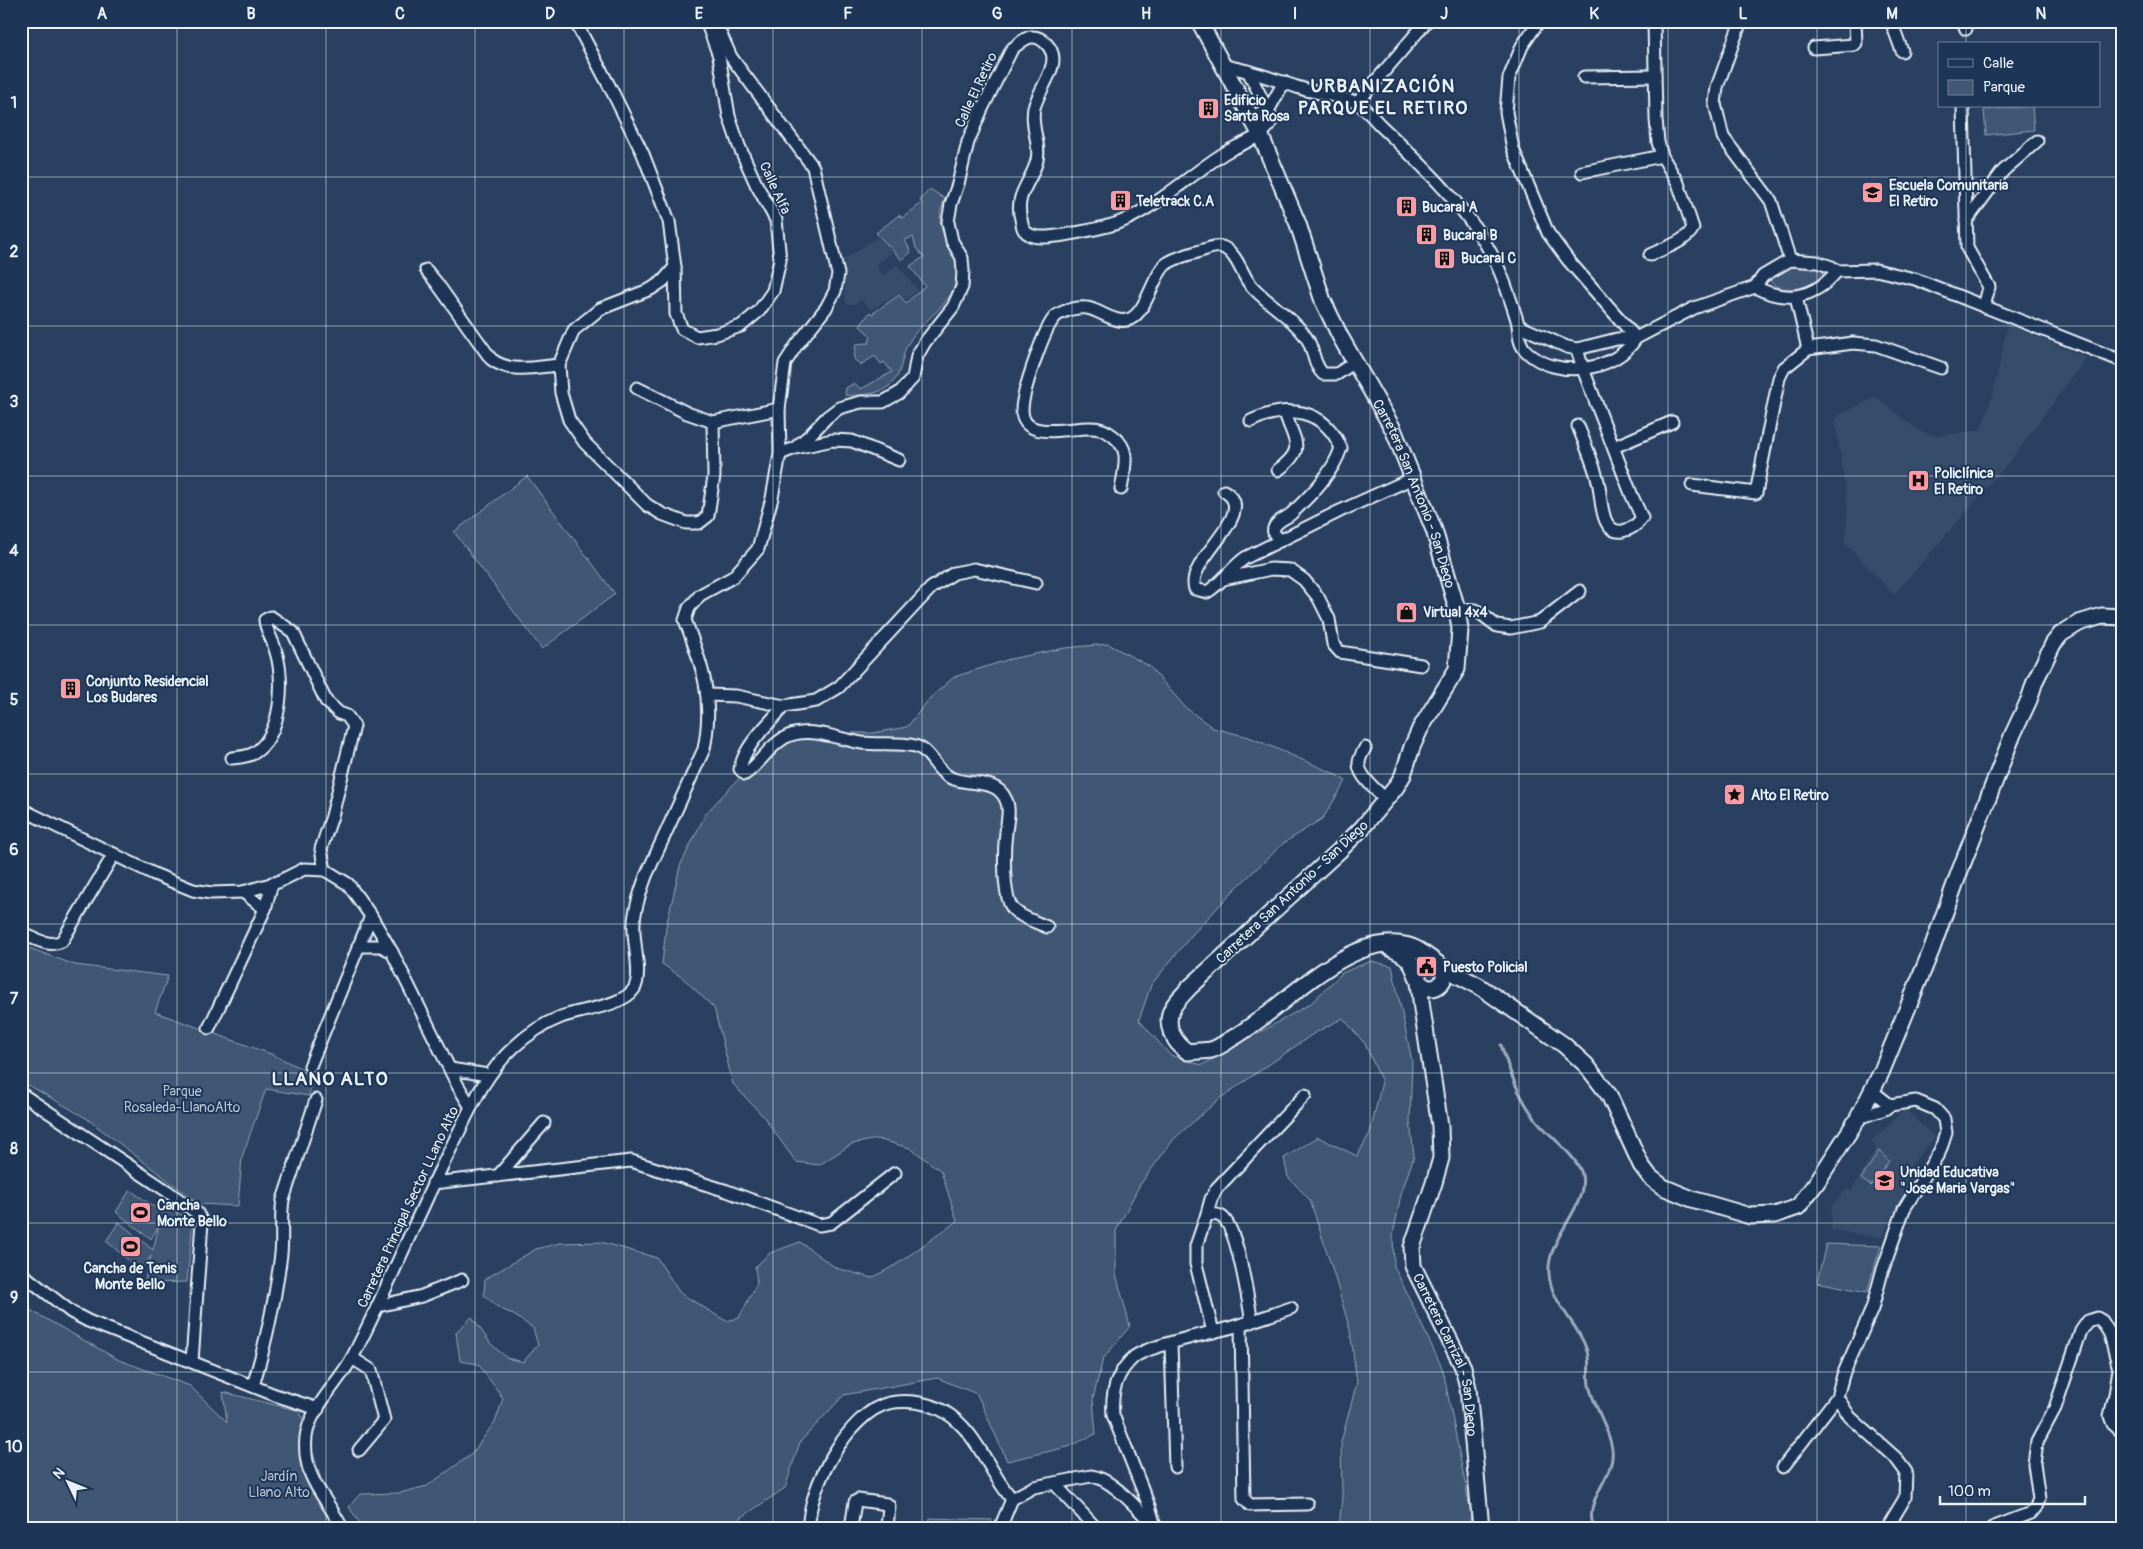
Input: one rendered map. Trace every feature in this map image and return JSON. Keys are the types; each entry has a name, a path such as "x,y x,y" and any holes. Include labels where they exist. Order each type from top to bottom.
{"street":[{"name":"Calle Alfa","path":"574,21 613,92 643,154 669,221 675,267 676,314 682,329 697,337 717,334 742,326 759,310 773,290 780,260 776,220 756,184 729,116 720,56 706,21"},
{"path":"471,1106 488,1076 513,1048 537,1028 561,1017 607,1004 627,996 634,989 638,981 634,920 640,894 646,876 704,749 708,729 707,695 700,659 685,620 689,608 700,595 733,577 758,549 772,498 780,454 779,409 785,363 826,308 835,291 838,274 813,167 732,57 715,21"},
{"name":"Carretera San Antonio - San Diego","path":"1199,21 1260,134 1298,224 1323,301 1393,429 1434,530 1457,609 1460,629 1458,669 1420,729 1403,775 1386,800 1339,851 1189,988 1172,1008 1170,1030 1177,1045 1188,1052 1212,1050 1246,1031 1327,967 1356,951 1384,945 1410,946 1439,965 1479,986 1564,1045 1586,1065 1609,1095 1641,1166 1650,1177 1663,1186 1692,1200 1750,1216 1775,1215 1798,1207 1817,1182 1858,1118 1872,1091 1931,950 1959,873 2035,681 2053,644 2061,634 2079,623 2102,616 2122,617"},
{"path":"1357,103 1427,21"},
{"path":"1539,21 1522,46 1509,78 1506,112 1513,149 1548,233 1568,260 1636,338"},
{"path":"1650,255 1682,240 1690,234 1693,228 1678,183 1662,156 1656,118 1654,21"},
{"path":"1741,21 1719,80 1715,104 1723,136 1771,201 1790,260"},
{"path":"1814,48 1854,45 1856,42 1855,21"},
{"path":"1891,21 1902,51"},
{"name":"Calle El Retiro","path":"780,454 795,448 839,408 861,402 884,402 899,393 913,378 917,356 925,342 953,307 962,287 964,271 962,258 952,241 948,222 968,142 981,111 1012,49 1020,43 1032,37 1041,40 1051,49 1053,57 1052,67 1044,81 1034,107 1032,121 1038,144 1038,158 1031,179 1023,189 1019,211 1023,229 1030,235 1042,237 1094,229 1122,221 1163,198 1222,155 1260,134"},
{"path":"1224,66 1248,71 1300,88 1357,103 1407,149 1474,224 1497,264 1507,287 1518,326 1518,340 1525,350 1537,360 1564,368 1583,369 1616,358 1630,349 1636,338"},
{"path":"1248,71 1269,108 1271,121 1269,126 1260,134"},
{"path":"1584,77 1655,76"},
{"path":"1252,117 1269,108 1284,82"},
{"path":"1963,108 1967,248 1989,288 1984,307"},
{"path":"1965,222 2003,172 2037,141"},
{"path":"1582,172 1662,156"},
{"path":"1121,489 1125,455 1120,444 1111,435 1104,430 1091,427 1056,432 1037,430 1025,421 1022,415 1023,402 1037,355 1054,318 1061,312 1083,307 1118,320 1130,319 1140,310 1166,265 1183,257 1219,247 1232,254 1249,283 1257,292 1298,326 1308,339 1315,364 1323,374 1337,374 1355,362"},
{"path":"1518,326 1567,347 1577,349 1617,339 1636,338 1694,308 1755,287 1763,276 1790,260 1817,262 1832,267 1837,271 1876,270 1915,279 2122,361"},
{"path":"675,267 663,281 652,289 600,309 574,330 559,365 561,393 569,420 585,443 647,504 662,514 686,523 699,523 708,516 714,476 713,422"},
{"path":"426,270 491,359 500,366 509,369 559,365"},
{"path":"1755,287 1766,293 1796,297 1824,284 1837,271"},
{"path":"1796,297 1808,350"},
{"path":"1692,485 1756,493 1779,378 1784,368 1808,350 1853,343 1876,345 1941,368"},
{"path":"1577,349 1583,369 1642,518 1638,524 1630,529 1620,531 1612,528 1606,521 1601,510 1598,481 1578,426"},
{"path":"637,388 687,413 713,422 779,409"},
{"path":"1278,470 1292,460 1296,450 1293,434 1285,412"},
{"path":"1251,421 1268,413 1304,412 1315,416 1326,425 1341,448 1337,461 1326,476 1291,514 1274,526 1274,535 1281,540"},
{"path":"1614,448 1672,422"},
{"path":"795,448 833,440 852,441 899,460"},
{"path":"1224,491 1232,495 1236,502 1234,511 1228,527 1196,571 1193,583 1195,589 1207,592 1217,587 1234,567 1245,558 1413,478"},
{"path":"707,695 736,696 784,706 816,701 832,692 931,588 954,573 974,569 1036,583"},
{"path":"1223,579 1271,569 1290,570 1304,580 1318,596 1329,619 1333,644 1336,649 1346,654 1420,665"},
{"path":"1457,609 1476,610 1497,626 1511,628 1540,622 1580,591"},
{"path":"232,758 254,753 269,736 276,716 281,690 276,648 266,627 265,620 271,617 293,632 326,701 339,713 347,716 354,726 322,849 325,870"},
{"path":"784,706 751,745 742,761 740,769 746,774 769,749 784,739 799,734 832,736 862,743 916,746 930,757 937,768 948,777 958,781 992,785 1005,797 1008,809 1006,888 1010,904 1013,909 1028,919 1047,927"},
{"path":"1365,748 1359,763 1360,769 1373,788 1386,800"},
{"name":"Carretera Principal Sector LLano Alto","path":"21,809 193,890 211,893 244,892 272,883 304,869 325,870 348,884 371,916 392,952 450,1069 471,1106 352,1358 318,1410 306,1434 306,1454 312,1480 331,1507 342,1528"},
{"path":"304,869 322,849"},
{"path":"21,933 41,942 56,944 62,941 114,854"},
{"path":"209,1028 265,910 272,883"},
{"path":"244,892 265,910"},
{"path":"310,1066 371,916"},
{"path":"1384,945 1405,955 1419,981 1426,988 1457,983 1486,992"},
{"path":"358,946 381,946 392,952"},
{"path":"1419,981 1418,972 1422,965 1429,962 1439,965 1444,974 1422,1008"},
{"name":"Carretera Carrizal - San Diego","path":"1419,981 1440,1126 1441,1158 1412,1247 1413,1266 1463,1367 1468,1388 1481,1528"},
{"path":"450,1069 488,1076"},
{"path":"1872,1091 1890,1105"},
{"path":"23,1095 167,1191 196,1214 202,1222 192,1361"},
{"path":"1213,1332 1196,1264 1196,1246 1210,1199 1217,1188 1305,1095"},
{"path":"253,1386 279,1270 283,1231 280,1218 283,1200 316,1100"},
{"path":"1783,1467 1837,1397 1843,1375 1872,1309 1882,1272 1904,1209 1940,1151 1946,1133 1944,1119 1935,1109 1916,1101 1890,1105 1885,1109 1858,1118"},
{"path":"498,1176 544,1123"},
{"path":"434,1183 631,1161 727,1191 819,1225 831,1223 896,1173"},
{"path":"1207,1214 1220,1216 1225,1220 1239,1253 1246,1323 1244,1499 1250,1505 1307,1504"},
{"path":"21,1273 71,1312 88,1321 318,1410"},
{"path":"378,1306 422,1296 462,1280"},
{"path":"1156,1527 1113,1415 1111,1399 1114,1382 1135,1357 1171,1344 1291,1308"},
{"path":"1992,1528 2031,1513 2036,1507 2039,1499 2034,1464 2036,1442 2055,1408 2081,1331 2088,1321 2097,1318 2102,1320 2110,1334 2119,1370 2110,1416 2113,1424 2122,1432"},
{"path":"1171,1344 1175,1467"},
{"path":"352,1358 370,1370 384,1420 359,1450"},
{"path":"1837,1397 1850,1417 1895,1457 1906,1472 1905,1498 1887,1528"},
{"path":"808,1528 808,1517 825,1467 855,1426 874,1410 888,1403 906,1401 927,1405 945,1412 967,1431 999,1483 1012,1499"},
{"path":"1000,1528 1012,1499 1034,1487 1091,1476 1099,1477 1111,1485 1156,1527"},
{"path":"1054,1483 1096,1528"},
{"path":"851,1528 853,1507 858,1500 883,1503 889,1506 887,1528"}],"shaded area":[{"path":"878,237 893,252 876,265 883,276 897,265 918,290 906,300 898,293 871,310 861,300 855,304 846,304 842,261"},
{"name":"Policlínica El Retiro","path":"2008,324 2086,358 2014,456 1894,595 1845,543 1848,506 1835,421 1839,415 1876,397 1919,431 1938,436 1980,430 1992,398"},
{"name":"Unidad Educativa \"Jose Maria Vargas\"","path":"1905,1109 1935,1138 1911,1165 1915,1170 1881,1238 1831,1230 1832,1206 1845,1190 1852,1190 1876,1149 1871,1141"}],"green space":[{"path":"2032,108 2034,130 1986,135 1984,110"},
{"path":"930,189 945,199 940,217 943,232 957,267 955,286 944,303 915,333 909,342 900,370 889,386 874,393 845,395 846,388 854,383 861,389 892,372 884,362 881,364 875,356 860,365 854,359 856,344 869,343 871,336 860,326 870,312 872,314 899,295 906,303 925,286 910,266 924,257 916,248 913,237 905,240 911,252 902,260 876,233 899,215 902,218 922,203 920,200"},
{"path":"1805,265 1821,269 1823,272 1819,278 1806,286 1790,289 1782,288 1775,286 1770,281 1770,277 1786,268"},
{"path":"527,476 615,594 542,649 454,532"},
{"path":"1108,644 1149,666 1186,708 1213,728 1249,737 1333,773 1346,781 1323,818 1284,843 1233,891 1191,936 1151,985 1139,1020 1170,1055 1202,1065 1310,1004 1342,973 1371,961 1392,966 1412,1061 1410,1122 1414,1156 1401,1194 1393,1235 1394,1266 1443,1370 1471,1513 1469,1528 1339,1528 1342,1496 1341,1442 1357,1382 1350,1330 1310,1200 1288,1177 1284,1158 1318,1137 1357,1156 1370,1133 1382,1082 1365,1044 1343,1018 1313,1034 1219,1099 1174,1139 1139,1186 1116,1231 1116,1274 1130,1326 1103,1359 1093,1399 1096,1434 1068,1447 1007,1461 977,1394 937,1378 844,1395 800,1442 785,1488 726,1528 363,1528 349,1507 360,1494 400,1493 427,1486 472,1454 496,1420 503,1398 478,1364 460,1361 456,1332 472,1317 491,1344 507,1358 523,1362 538,1345 533,1328 499,1308 484,1295 485,1279 536,1249 560,1243 601,1242 657,1258 680,1293 726,1321 739,1318 757,1283 755,1267 770,1253 800,1242 836,1268 872,1278 897,1264 957,1221 941,1171 910,1148 877,1139 852,1144 819,1165 796,1162 763,1116 733,1084 714,1008 683,978 662,964 666,927 680,866 706,813 771,745 832,733 873,733 907,727 930,698 954,677 1010,659 1065,648"},
{"name":"Parque Rosaleda-LlanoAlto","path":"21,945 75,965 168,976 155,1012 271,1054 313,1074 309,1096 266,1089 242,1157 238,1206 199,1204 86,1118 25,1083 21,1087"},
{"path":"1879,1151 1889,1161 1871,1186 1861,1179"},
{"path":"130,1190 163,1213 165,1206 193,1221 187,1282 144,1283 151,1256 140,1270 106,1241 119,1222 153,1250 159,1225 151,1239 116,1212"},
{"path":"1826,1244 1881,1246 1867,1292 1817,1282"},
{"name":"Jardín Llano Alto","path":"21,1305 119,1360 190,1386 227,1422 223,1392 300,1411 336,1528 21,1528"},
{"path":"930,1518 992,1520 990,1528 928,1528"}],"waterway":[{"path":"1501,1045 1507,1064 1528,1109 1575,1161 1582,1175 1579,1200 1554,1248 1549,1274 1554,1294 1586,1348 1589,1385 1594,1402 1608,1433 1612,1449 1612,1460 1609,1470 1592,1508 1591,1517 1594,1528"}],"place":[{"name":"Edificio Santa Rosa","path":"1208,108"},
{"name":"Escuela Comunitaria El Retiro","path":"1873,193"},
{"name":"Teletrack C.A","path":"1120,201"},
{"name":"Bucaral A","path":"1406,207"},
{"name":"Bucaral B","path":"1427,235"},
{"name":"Bucaral C","path":"1445,258"},
{"name":"Policlínica El Retiro","path":"1918,481"},
{"name":"Virtual 4x4","path":"1407,612"},
{"name":"Conjunto Residencial Los Budares","path":"70,689"},
{"name":"Alto El Retiro","path":"1735,795"},
{"name":"Puesto Policial","path":"1427,967"},
{"name":"Unidad Educativa \"Jose Maria Vargas\"","path":"1884,1180"},
{"name":"Cancha Monte Bello","path":"141,1213"},
{"name":"Cancha de Tenis Monte Bello","path":"130,1246"}],"district":[{"name":"URBANIZACIÓN PARQUE EL RETIRO","path":"1383,97"},
{"name":"LLANO ALTO","path":"330,1079"}]}
